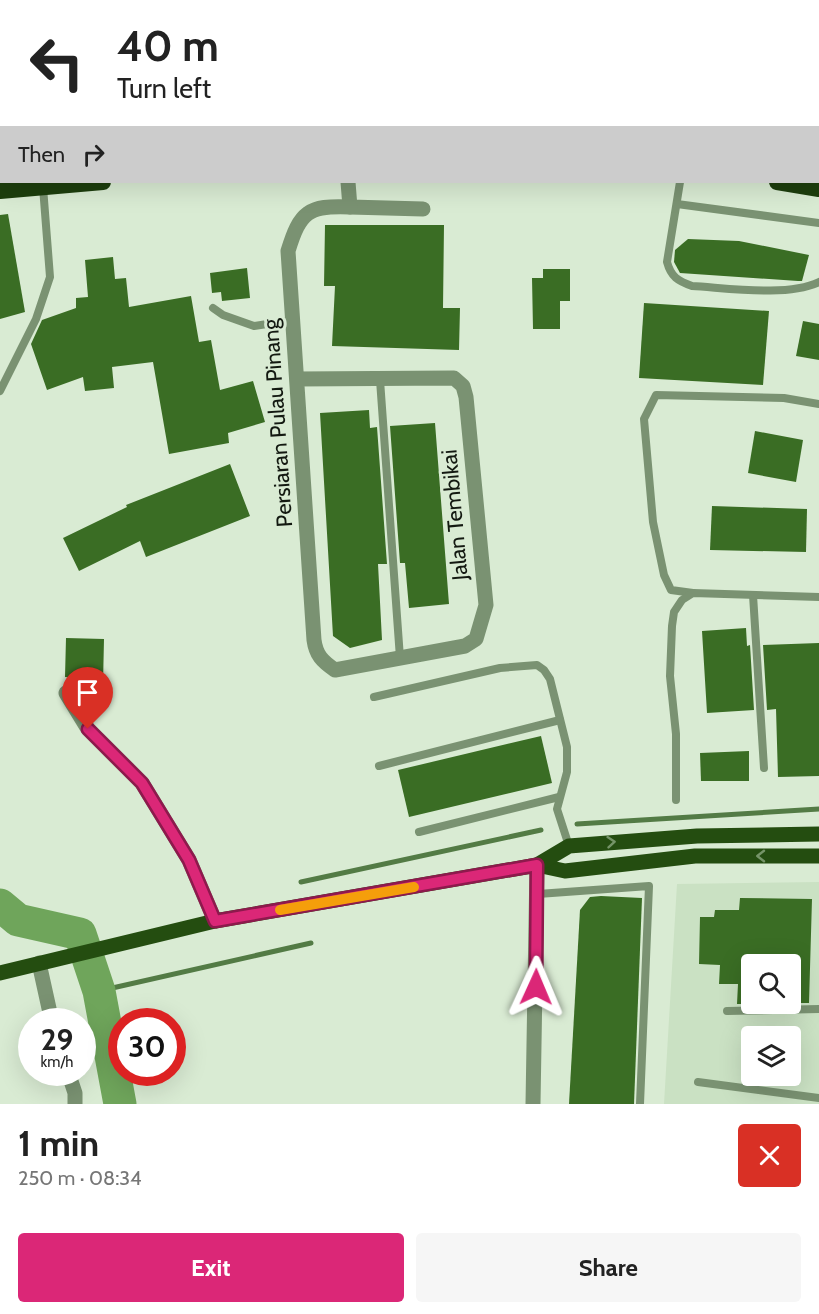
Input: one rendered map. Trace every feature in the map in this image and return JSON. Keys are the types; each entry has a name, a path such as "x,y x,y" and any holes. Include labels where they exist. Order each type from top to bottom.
{"highway":[{"path":"0,191 88,183"},
{"path":"783,183 819,189"}],"main road":[{"path":"0,973 215,921 537,865 569,846 697,836 819,834"},
{"path":"537,865 566,871 695,856 819,856"}],"street":[{"path":"348,183 350,207"},
{"name":"Persiaran Pulau Pinang","path":"400,658 335,670 323,662 316,652 288,251 299,221 315,208 326,206 423,209"},
{"name":"Jalan Tembikai","path":"380,380 454,378 463,386 466,397 486,605 476,639 465,646 400,658"},
{"path":"297,379 380,380"},
{"path":"66,693 88,729 142,783 189,860 215,921"},
{"path":"533,1104 537,865"},
{"path":"39,963 49,1008"},
{"path":"73,1086 75,1104"}],"lane":[{"path":"680,183 667,262 671,274 680,282 692,286 784,290 803,288 819,282"},
{"path":"0,391 36,319 50,277 43,186"},
{"path":"677,204 819,223"},
{"path":"213,308 223,315 254,326 293,320"},
{"path":"380,380 400,658"},
{"path":"819,404 784,398 656,396 644,419 653,522 664,574 671,590 693,593 819,597"},
{"path":"676,800 676,734 670,676 672,626 674,612 682,600 693,593"},
{"path":"753,595 764,768"},
{"path":"374,697 500,668 537,665 544,670 550,680 567,747 567,772 557,808 569,846"},
{"path":"379,766 560,720"},
{"path":"419,832 559,797"},
{"path":"538,894 649,886 640,1104"},
{"path":"727,1011 819,1009"},
{"path":"698,1082 819,1098"}],"shaded area":[{"path":"819,882 819,1104 664,1104 677,884"}],"building":[{"path":"8,214 25,312 0,319 0,215"},
{"path":"325,225 444,225 443,308 460,308 459,350 332,346 335,286 324,286"},
{"path":"688,239 739,241 809,255 802,281 680,273 674,262 675,250"},
{"path":"113,257 115,279 126,278 129,307 191,296 199,342 211,340 220,390 253,381 265,422 228,433 229,443 169,454 153,362 112,367 114,388 85,391 83,377 47,390 31,344 42,320 76,308 76,298 88,297 85,260"},
{"path":"247,268 250,298 222,301 221,292 212,293 210,273"},
{"path":"543,269 570,269 570,301 560,301 560,329 533,329 532,278 543,278"},
{"path":"644,303 769,311 763,385 639,378"},
{"path":"803,321 819,324 819,360 796,356"},
{"path":"369,410 370,428 377,427 387,564 378,564 382,640 350,648 333,636 320,413"},
{"path":"435,423 449,604 409,608 405,563 400,563 390,426"},
{"path":"755,431 803,440 796,482 748,473"},
{"path":"230,464 250,516 146,557 140,541 79,571 63,538 127,507 126,505"},
{"path":"712,506 807,509 806,552 710,550"},
{"path":"746,628 747,646 750,645 754,710 707,713 702,631"},
{"path":"66,638 104,639 103,684 77,684 77,678 65,677"},
{"path":"819,643 819,776 778,777 776,709 767,710 763,645"},
{"path":"541,736 552,783 409,817 398,770"},
{"path":"749,751 749,781 701,781 700,753"},
{"path":"590,897 642,898 634,1104 569,1104 580,910"},
{"path":"740,898 812,899 809,1003 801,1003 801,954 741,954 741,1004 737,1004 738,984 719,984 720,965 699,964 700,917 714,917 715,910 739,910"}],"waterway":[{"path":"577,824 819,809"},
{"path":"301,882 541,830"},
{"path":"0,905 18,920 80,934 99,991 120,1104"},
{"path":"99,991 311,943"}],"slow traffic":[{"path":"280,910 414,887"}],"route":[{"path":"88,729 142,783 189,860 215,921 537,865 536,987"}]}
